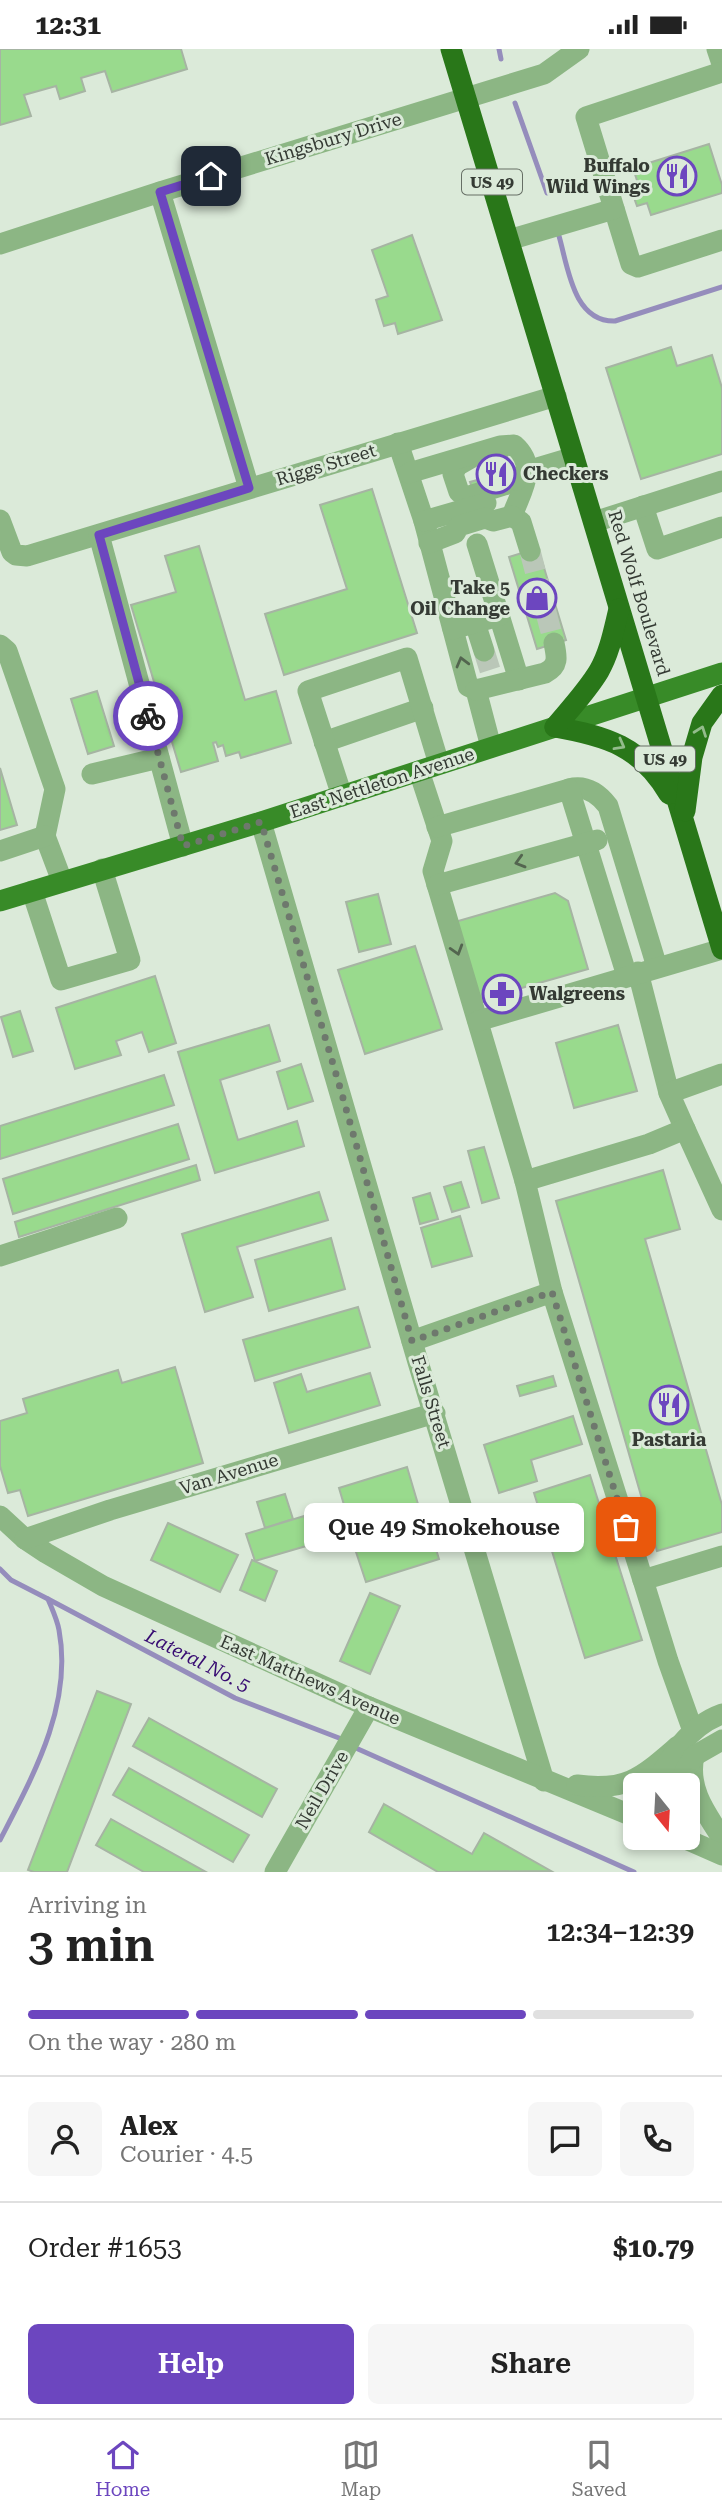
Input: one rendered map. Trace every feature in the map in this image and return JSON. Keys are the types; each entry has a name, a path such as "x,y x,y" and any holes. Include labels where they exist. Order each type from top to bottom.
{"highway":[{"name":"Red Wolf Boulevard","path":"451,49 646,697 718,920 722,949"},
{"path":"619,607 600,669 555,727 595,734 622,745 646,763 661,781 684,820"},
{"path":"684,820 692,757 702,723 722,695"}],"main road":[{"name":"East Nettleton Avenue","path":"0,901 261,822 722,673"}],"street":[{"name":"Kingsbury Drive","path":"0,244 544,74 579,49"},
{"path":"718,49 722,64"},
{"path":"722,72 586,117 631,264 635,267 722,240"},
{"path":"160,192 249,488"},
{"path":"509,240 614,209"},
{"name":"Riggs Street","path":"0,520 8,547 16,555 27,555 556,396"},
{"path":"398,443 424,521 468,686 486,674 519,680 552,669 557,658 554,643"},
{"path":"409,473 500,446 514,445 522,452 517,483 503,518"},
{"path":"478,453 457,466 453,474 459,492 466,497 517,483"},
{"path":"424,521 575,457"},
{"path":"594,522 722,481"},
{"path":"643,506 657,549 722,527"},
{"path":"429,543 455,534 459,526 485,518 503,518 520,522 530,551"},
{"path":"99,535 183,846"},
{"path":"477,544 519,680"},
{"path":"453,629 499,616"},
{"path":"475,623 486,674 491,747"},
{"path":"0,645 7,651 55,789 46,836 62,881"},
{"path":"342,796 308,691 407,658 423,708 437,827 442,841 433,871 525,1181 552,1292 668,1661 689,1745 694,1789 705,1814 722,1838"},
{"path":"324,742 423,708"},
{"path":"92,774 159,758"},
{"path":"437,827 580,787 601,797 608,806 616,834 641,972 669,1093 722,1210"},
{"path":"569,789 585,843 641,972"},
{"name":"Falls Street","path":"261,822 544,1781"},
{"path":"437,885 616,834"},
{"path":"0,851 46,836"},
{"path":"32,891 61,980 130,960 102,869"},
{"path":"478,1021 722,949"},
{"path":"669,1093 722,1074"},
{"path":"525,1181 649,1144 685,1129"},
{"path":"0,1256 117,1218"},
{"path":"412,1341 552,1292"},
{"name":"Van Avenue","path":"24,1539 110,1510 435,1413"},
{"name":"East Matthews Avenue","path":"0,1516 24,1539 103,1585 369,1707 623,1812"},
{"path":"643,1580 722,1556"},
{"name":"Neil Drive","path":"281,1870 369,1707"},
{"path":"666,1773 689,1745 722,1714"},
{"path":"544,1781 603,1789 615,1787 645,1774 689,1745 722,1740"},
{"path":"681,1773 689,1745"},
{"path":"700,1845 722,1855"}],"building":[{"path":"0,49 181,49 187,69 112,92 105,71 81,78 85,91 60,99 56,86 24,95 31,116 0,125"},
{"name":"Buffalo Wild Wings","path":"709,144 722,193 651,215 647,203 637,206 633,195 641,193 633,168"},
{"path":"412,235 442,320 398,334 395,323 384,326 376,300 388,296 372,250"},
{"path":"671,347 677,366 712,355 722,388 722,454 641,479 606,368"},
{"name":"Checkers","path":"506,453 518,491 507,494 473,490 470,482 481,479 478,469 498,462 496,456"},
{"path":"372,489 417,633 284,675 265,614 347,589 320,505"},
{"path":"199,546 245,700 276,691 291,743 241,758 239,752 226,756 223,745 218,747 216,742 213,743 218,761 181,772 131,605 176,592 165,556"},
{"name":"Take 5 Oil Change","path":"538,548 566,640 537,649 509,557"},
{"path":"97,691 114,746 88,754 71,699"},
{"path":"0,768 17,825 0,830"},
{"name":"Walgreens","path":"555,893 568,901 588,969 511,991 515,1006 493,1012 490,1000 479,1003 455,922"},
{"path":"378,894 391,944 359,952 346,902"},
{"path":"415,946 442,1029 365,1054 338,970"},
{"path":"155,976 176,1043 149,1052 142,1032 116,1041 121,1055 75,1069 56,1008"},
{"path":"20,1011 33,1051 13,1057 1,1017"},
{"path":"269,1025 280,1061 220,1080 238,1140 297,1121 304,1146 215,1173 178,1052"},
{"path":"618,1025 637,1091 574,1108 556,1043"},
{"path":"301,1064 313,1101 288,1109 277,1072"},
{"path":"164,1075 174,1105 0,1159 0,1126"},
{"path":"178,1124 189,1159 13,1214 3,1179"},
{"path":"484,1147 499,1198 482,1203 468,1151"},
{"path":"196,1165 200,1180 19,1237 15,1222"},
{"path":"663,1170 680,1229 645,1239 722,1505 722,1532 657,1551 556,1201"},
{"path":"461,1182 469,1207 452,1212 444,1187"},
{"path":"319,1192 328,1220 237,1247 253,1297 205,1312 182,1234"},
{"path":"430,1193 438,1219 420,1224 413,1198"},
{"path":"460,1216 472,1256 432,1267 421,1228"},
{"path":"331,1238 345,1289 269,1311 255,1260"},
{"path":"358,1307 370,1347 255,1381 243,1340"},
{"path":"175,1367 203,1463 28,1516 20,1490 8,1493 0,1466 0,1421 27,1413 23,1399 118,1370 122,1383"},
{"path":"370,1373 380,1405 289,1433 274,1383 301,1374 307,1392"},
{"path":"553,1376 556,1386 520,1396 517,1386"},
{"path":"573,1416 582,1444 531,1460 537,1481 499,1493 484,1445"},
{"path":"407,1467 423,1521 355,1542 339,1488"},
{"path":"590,1475 642,1640 585,1658 534,1493"},
{"path":"285,1494 293,1519 265,1528 257,1502"},
{"path":"304,1516 313,1544 255,1561 246,1534"},
{"path":"168,1523 238,1555 220,1592 151,1560"},
{"path":"428,1523 439,1559 366,1582 354,1546"},
{"path":"252,1560 277,1571 265,1601 240,1590"},
{"path":"370,1593 400,1606 370,1674 340,1661"},
{"path":"97,1691 131,1704 67,1872 28,1870"},
{"path":"149,1718 277,1789 262,1817 133,1746"},
{"path":"129,1768 249,1835 233,1862 113,1795"},
{"path":"384,1804 472,1854 484,1833 551,1871 438,1872 369,1832"},
{"path":"111,1819 206,1872 144,1872 96,1845"}],"waterway":[{"path":"499,49 501,59"},
{"path":"515,103 547,193"},
{"path":"559,236 570,277 581,303 590,313 601,319 615,321 722,287"},
{"path":"0,1569 11,1580 48,1599 58,1626 62,1658 55,1713 47,1739 0,1840"},
{"name":"Lateral No. 5","path":"48,1599 235,1698 339,1738"},
{"name":"Lateral No. 5","path":"358,1749 634,1872"}],"tunnel":[{"path":"530,551 554,643"},
{"path":"484,651 490,670"}],"way so far":[{"path":"148,716 183,846 261,822 412,1341 552,1292 626,1527"}],"place":[{"name":"Buffalo Wild Wings","path":"677,176"},
{"name":"Checkers","path":"496,474"},
{"name":"Take 5 Oil Change","path":"537,598"},
{"name":"Walgreens","path":"502,994"},
{"name":"Pastaria","path":"669,1405"},
{"name":"Que 49 Smokehouse","path":"626,1527"}],"route":[{"path":"148,716 99,535 249,488 160,192 211,176"}]}
